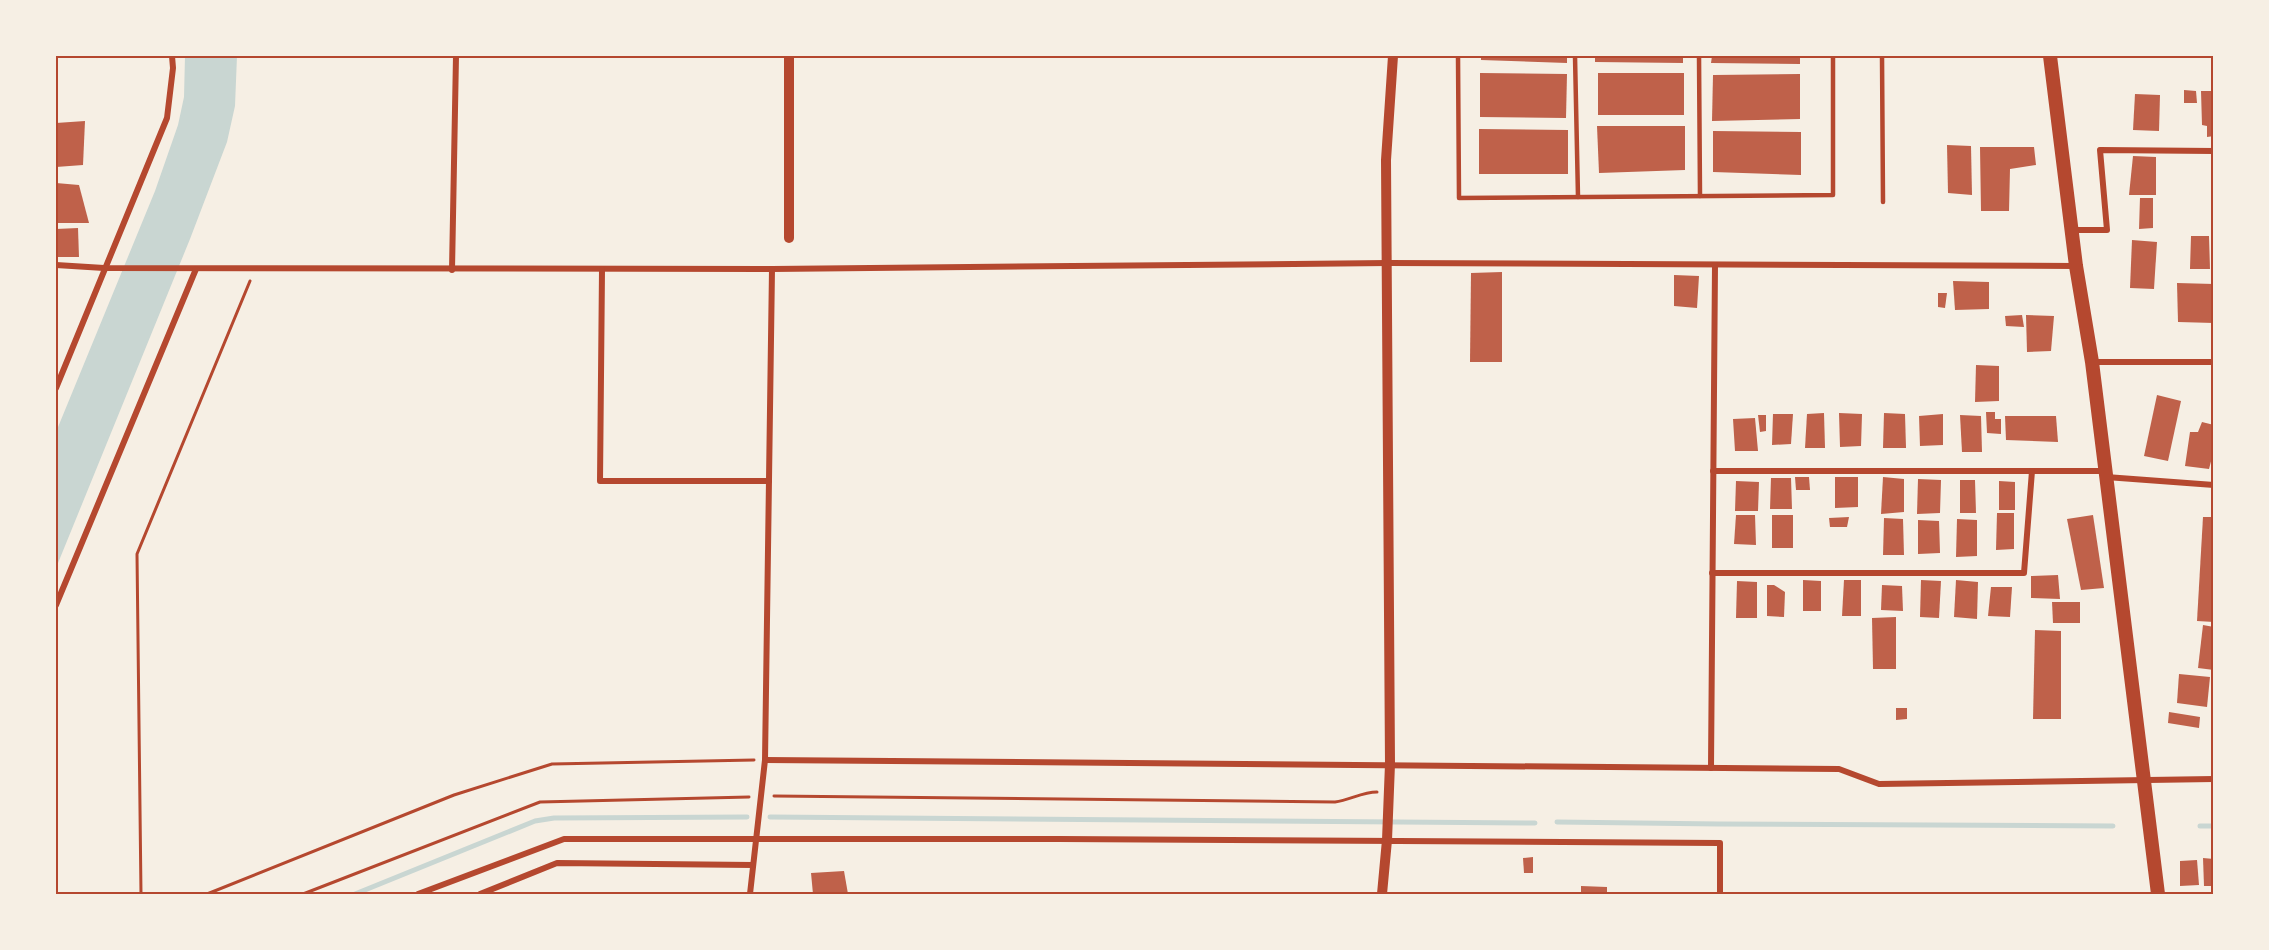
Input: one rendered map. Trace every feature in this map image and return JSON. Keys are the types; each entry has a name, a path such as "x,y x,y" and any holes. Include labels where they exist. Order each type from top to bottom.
{"main road":[{"path":"2050,56 2076,266 2092,362 2158,894"}],"street":[{"path":"56,388 167,118 173,68 172,56"},
{"path":"452,270 456,56"},
{"path":"789,56 789,238"},
{"path":"1382,894 1390,764 1386,160 1394,56"},
{"path":"2072,230 2107,230 2100,150 2214,151"},
{"path":"56,265 104,268 452,270 1388,263 2076,266"},
{"path":"1711,768 1715,265"},
{"path":"56,605 193,269"},
{"path":"750,894 765,760 772,269"},
{"path":"602,270 600,482 769,482"},
{"path":"2092,362 2214,362"},
{"path":"1713,471 2032,471 2106,474 2214,485"},
{"path":"1712,573 2024,573 2032,471"},
{"path":"765,760 1839,769 1879,784 2214,779"},
{"path":"418,894 564,839 1387,837 1720,843 1720,894"},
{"path":"480,894 557,863 753,865"}],"lane":[{"path":"1458,56 1459,198 1833,195 1833,56"},
{"path":"1575,56 1578,197"},
{"path":"1699,56 1700,196"},
{"path":"1882,56 1883,202"}],"path":[{"path":"141,894 137,554 255,268"},
{"path":"207,894 454,795 552,764 765,760"},
{"path":"303,894 540,802 760,796 1335,802 1350,800 1365,792 1389,796"}],"shaded area":[{"path":"185,56 237,56 235,106 227,142 56,568 56,432 155,191 178,125 184,97"}],"building":[{"path":"1481,56 1567,56 1567,63 1481,60"},
{"path":"1595,56 1683,56 1683,63 1595,62"},
{"path":"1712,56 1800,56 1800,64 1711,63"},
{"path":"1480,73 1567,74 1566,118 1480,117"},
{"path":"1598,73 1684,73 1684,115 1598,115"},
{"path":"1800,74 1800,119 1712,121 1713,75"},
{"path":"2184,90 2196,91 2197,103 2184,103"},
{"path":"2201,91 2214,91 2214,136 2207,137 2207,126 2202,125"},
{"path":"2135,94 2160,95 2159,131 2133,130"},
{"path":"85,121 83,165 56,167 56,123"},
{"path":"1597,126 1685,126 1685,170 1599,173"},
{"path":"1479,129 1568,130 1568,174 1479,174"},
{"path":"1713,131 1801,132 1801,175 1713,172"},
{"path":"1947,145 1971,146 1972,195 1948,193"},
{"path":"1980,147 2034,147 2036,165 2010,169 2009,211 1981,211"},
{"path":"2133,156 2156,157 2156,195 2129,195"},
{"path":"56,183 79,185 89,223 56,223"},
{"path":"2140,198 2153,198 2153,228 2139,229"},
{"path":"78,228 79,257 57,257 56,229"},
{"path":"2191,236 2209,236 2210,269 2190,269"},
{"path":"2132,240 2157,242 2154,289 2130,288"},
{"path":"1502,272 1502,362 1470,362 1471,273"},
{"path":"1674,275 1699,276 1697,308 1674,306"},
{"path":"1953,281 1989,282 1989,309 1955,310"},
{"path":"2177,283 2214,284 2214,323 2178,322"},
{"path":"1938,293 1947,293 1945,308 1938,307"},
{"path":"2022,315 2024,327 2006,326 2005,316"},
{"path":"2026,315 2054,316 2051,351 2027,352"},
{"path":"1976,365 1999,366 1999,401 1975,402"},
{"path":"2157,395 2181,401 2168,461 2144,456"},
{"path":"1986,412 1995,412 1995,419 2001,419 2001,434 1987,433"},
{"path":"1824,413 1825,448 1805,448 1807,414"},
{"path":"1839,413 1862,414 1861,446 1840,447"},
{"path":"1884,413 1905,414 1906,448 1883,448"},
{"path":"1773,414 1793,414 1791,444 1772,445"},
{"path":"1943,414 1943,445 1920,446 1919,416"},
{"path":"1758,415 1766,415 1766,431 1760,432"},
{"path":"1960,415 1981,416 1982,452 1962,452"},
{"path":"2005,416 2056,416 2058,442 2006,440"},
{"path":"1755,418 1758,451 1735,451 1733,419"},
{"path":"2202,422 2214,425 2214,450 2209,469 2185,466 2190,432 2198,432"},
{"path":"1795,477 1809,477 1810,490 1796,490"},
{"path":"1835,477 1858,477 1858,507 1835,508"},
{"path":"1883,477 1904,479 1904,512 1881,514"},
{"path":"1771,478 1791,478 1792,509 1770,509"},
{"path":"1918,479 1941,480 1940,513 1917,514"},
{"path":"1960,480 1975,480 1976,513 1960,513"},
{"path":"1736,481 1759,482 1758,511 1735,511"},
{"path":"1999,481 2015,482 2015,510 1999,510"},
{"path":"1997,513 2014,513 2014,549 1996,550"},
{"path":"1736,515 1755,515 1756,545 1734,544"},
{"path":"1772,515 1793,515 1793,548 1772,548"},
{"path":"2093,515 2104,588 2081,590 2067,519"},
{"path":"1849,517 1847,527 1830,527 1829,518"},
{"path":"2203,517 2214,517 2214,622 2197,621"},
{"path":"1884,518 1903,519 1904,555 1883,555"},
{"path":"1957,519 1977,520 1977,556 1956,557"},
{"path":"1918,520 1939,521 1940,553 1918,554"},
{"path":"2058,575 2060,599 2031,598 2031,576"},
{"path":"1803,580 1821,581 1821,611 1803,611"},
{"path":"1844,580 1861,580 1861,616 1842,616"},
{"path":"1921,580 1941,581 1939,618 1920,617"},
{"path":"1956,580 1978,582 1977,619 1954,617"},
{"path":"1737,581 1757,582 1757,618 1736,618"},
{"path":"1767,585 1774,585 1785,592 1784,617 1767,616"},
{"path":"1882,585 1902,586 1903,611 1881,610"},
{"path":"1991,587 2012,587 2010,617 1988,616"},
{"path":"2052,602 2080,602 2080,623 2053,623"},
{"path":"1896,617 1896,669 1873,669 1872,618"},
{"path":"2203,625 2214,627 2214,670 2198,668"},
{"path":"2035,630 2061,631 2061,719 2033,719"},
{"path":"2179,674 2210,677 2207,707 2177,703"},
{"path":"1896,708 1907,708 1907,719 1896,720"},
{"path":"2169,712 2200,717 2199,728 2168,723"},
{"path":"1533,857 1533,873 1524,873 1523,858"},
{"path":"2203,858 2214,859 2214,886 2204,886"},
{"path":"2197,860 2199,885 2180,886 2180,861"},
{"path":"844,871 848,894 813,894 811,873"},
{"path":"1581,886 1607,887 1607,894 1581,894"}],"waterway":[{"path":"355,894 535,821 554,818 747,817"},
{"path":"770,817 1535,823"},
{"path":"1557,822 2113,826"},
{"path":"2200,826 2214,826"}]}
